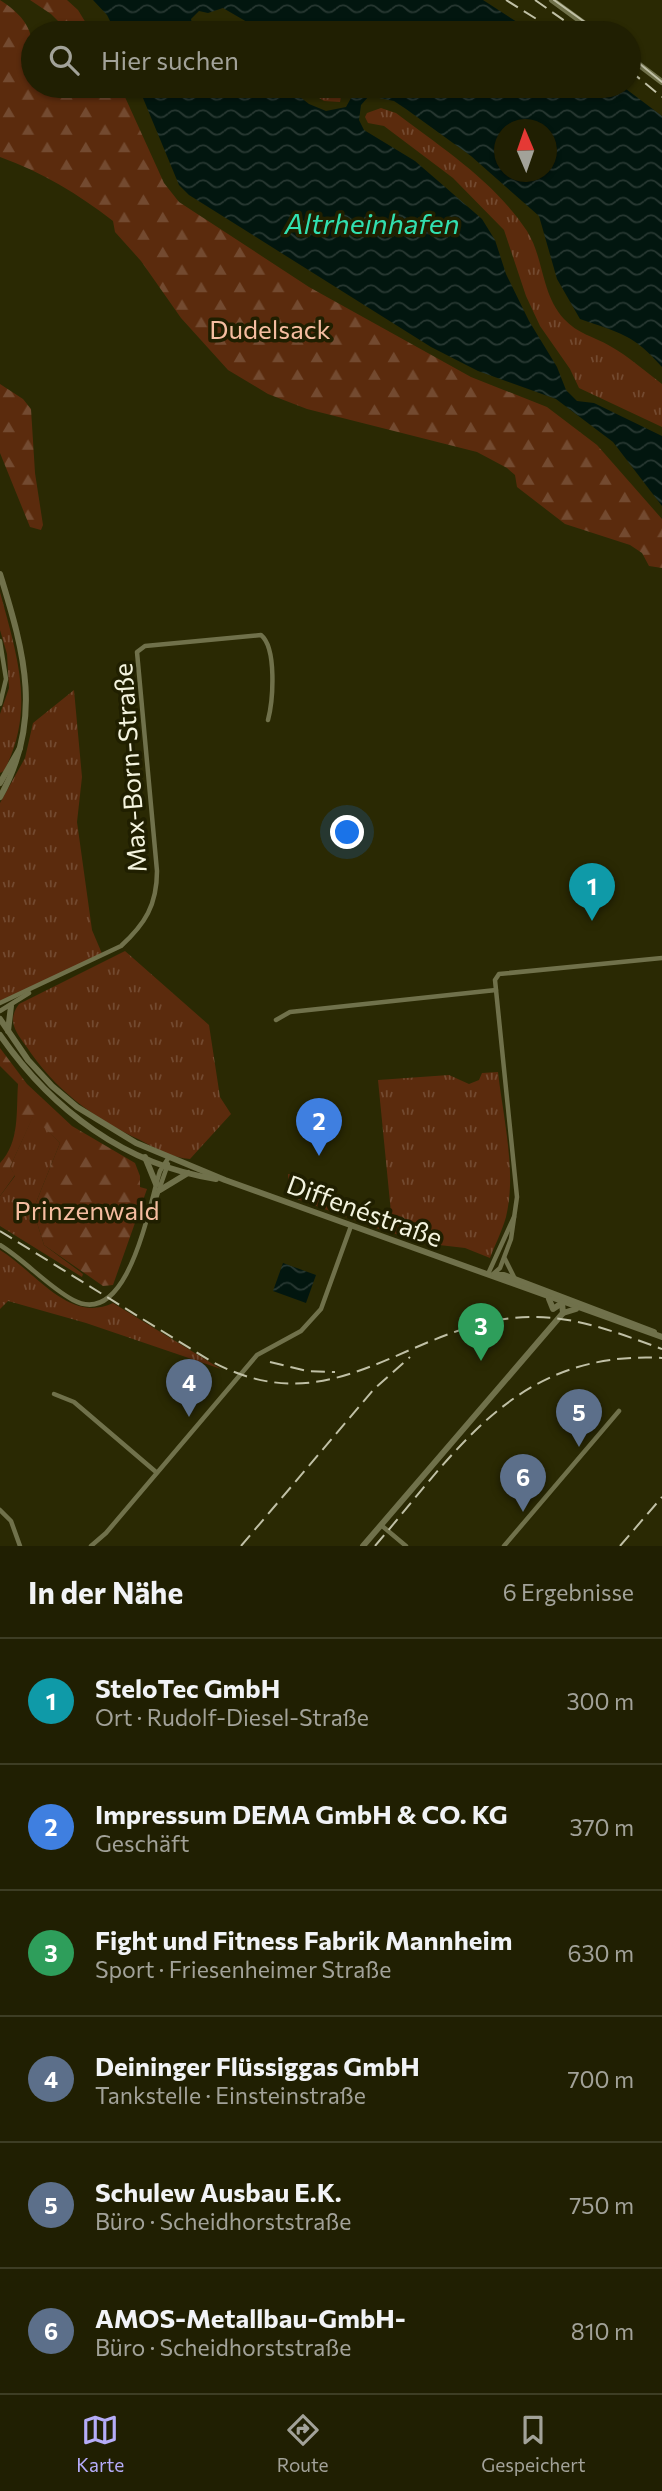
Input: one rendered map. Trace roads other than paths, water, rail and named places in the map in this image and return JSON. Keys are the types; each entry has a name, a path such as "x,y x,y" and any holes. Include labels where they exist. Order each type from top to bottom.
{"main road":[{"path":"552,0 581,21"},
{"path":"641,66 662,82"},
{"path":"0,574 26,679 27,723 19,758 0,797"},
{"path":"0,783 21,746"},
{"path":"8,1033 10,1006"},
{"name":"Diffenéstraße","path":"0,1019 45,1079 104,1126 225,1180 550,1299 569,1298 662,1337"},
{"name":"Diffenéstraße","path":"0,1035 45,1093 89,1128 145,1157 188,1173 225,1180"},
{"path":"145,1157 158,1187 188,1173"},
{"name":"Diffenéstraße","path":"490,1275 515,1280 578,1309 662,1337"},
{"path":"550,1299 553,1310 550,1325"},
{"path":"553,1310 561,1300"},
{"path":"561,1300 563,1313"},
{"path":"363,1546 550,1325 563,1313 578,1309"}],"street":[{"name":"Max-Born-Straße","path":"0,1003 121,946 142,925 154,904 157,871 137,652 145,646 261,635 268,643 273,699 268,720"},
{"path":"0,641 6,679 0,704"},
{"path":"490,1275 504,1257 516,1213 515,1175 495,980 499,974 662,958"},
{"name":"Max-Born-Straße","path":"0,1011 36,988"},
{"path":"276,1020 290,1012 496,990"},
{"path":"0,1245 75,1302 99,1303 119,1289 169,1157"},
{"path":"490,1275 516,1213"},
{"path":"91,1546 257,1355 313,1321 321,1309 351,1226"},
{"path":"504,1257 515,1280"},
{"path":"54,1394 74,1402 156,1472"},
{"path":"504,1546 619,1411"},
{"path":"0,1510 11,1521 20,1546"},
{"path":"381,1525 406,1546"}],"water":[{"path":"93,0 483,0 515,21 245,21 223,8 208,13 199,11 191,21 110,21"},
{"name":"Altrheinhafen","path":"143,98 301,98 326,111 346,107 351,98 367,98 361,105 359,120 364,130 415,161 482,219 495,240 506,274 529,321 557,367 566,390 577,401 594,403 662,436 662,506 613,442 556,399 478,371 431,347 189,195 179,185"},
{"name":"Altrheinhafen","path":"379,98 638,98 662,116 662,367 634,341 580,319 557,279 539,216 500,182 557,182 557,119 494,119 494,176 471,156 394,101"},
{"path":"283,1263 316,1275 306,1303 273,1291"}],"tram line":[{"path":"554,0 583,21"},
{"path":"641,65 662,82"}],"railway":[{"path":"506,0 540,21"},
{"path":"535,0 565,21"},
{"path":"641,80 662,97"},
{"path":"0,1231 209,1360 252,1378 292,1384 329,1380 472,1326 513,1318 571,1320 662,1349"},
{"path":"241,1546 374,1389 410,1357"},
{"path":"375,1546 464,1442 495,1413 529,1388 568,1370 611,1360 662,1358"},
{"path":"270,1362 307,1371 335,1372"},
{"path":"620,1546 662,1497"}],"place":[{"name":"SteloTec GmbH","path":"592,921"},
{"name":"Impressum DEMA GmbH & CO. KG","path":"319,1156"},
{"name":"Fight und Fitness Fabrik Mannheim","path":"481,1361"},
{"name":"Deininger Flüssiggas GmbH","path":"189,1417"},
{"name":"Schulew Ausbau E.K.","path":"579,1447"},
{"name":"AMOS-Metallbau-GmbH-","path":"523,1512"}],"park label":[{"name":"Dudelsack","path":"270,328"},
{"name":"Prinzenwald","path":"87,1209"}]}
